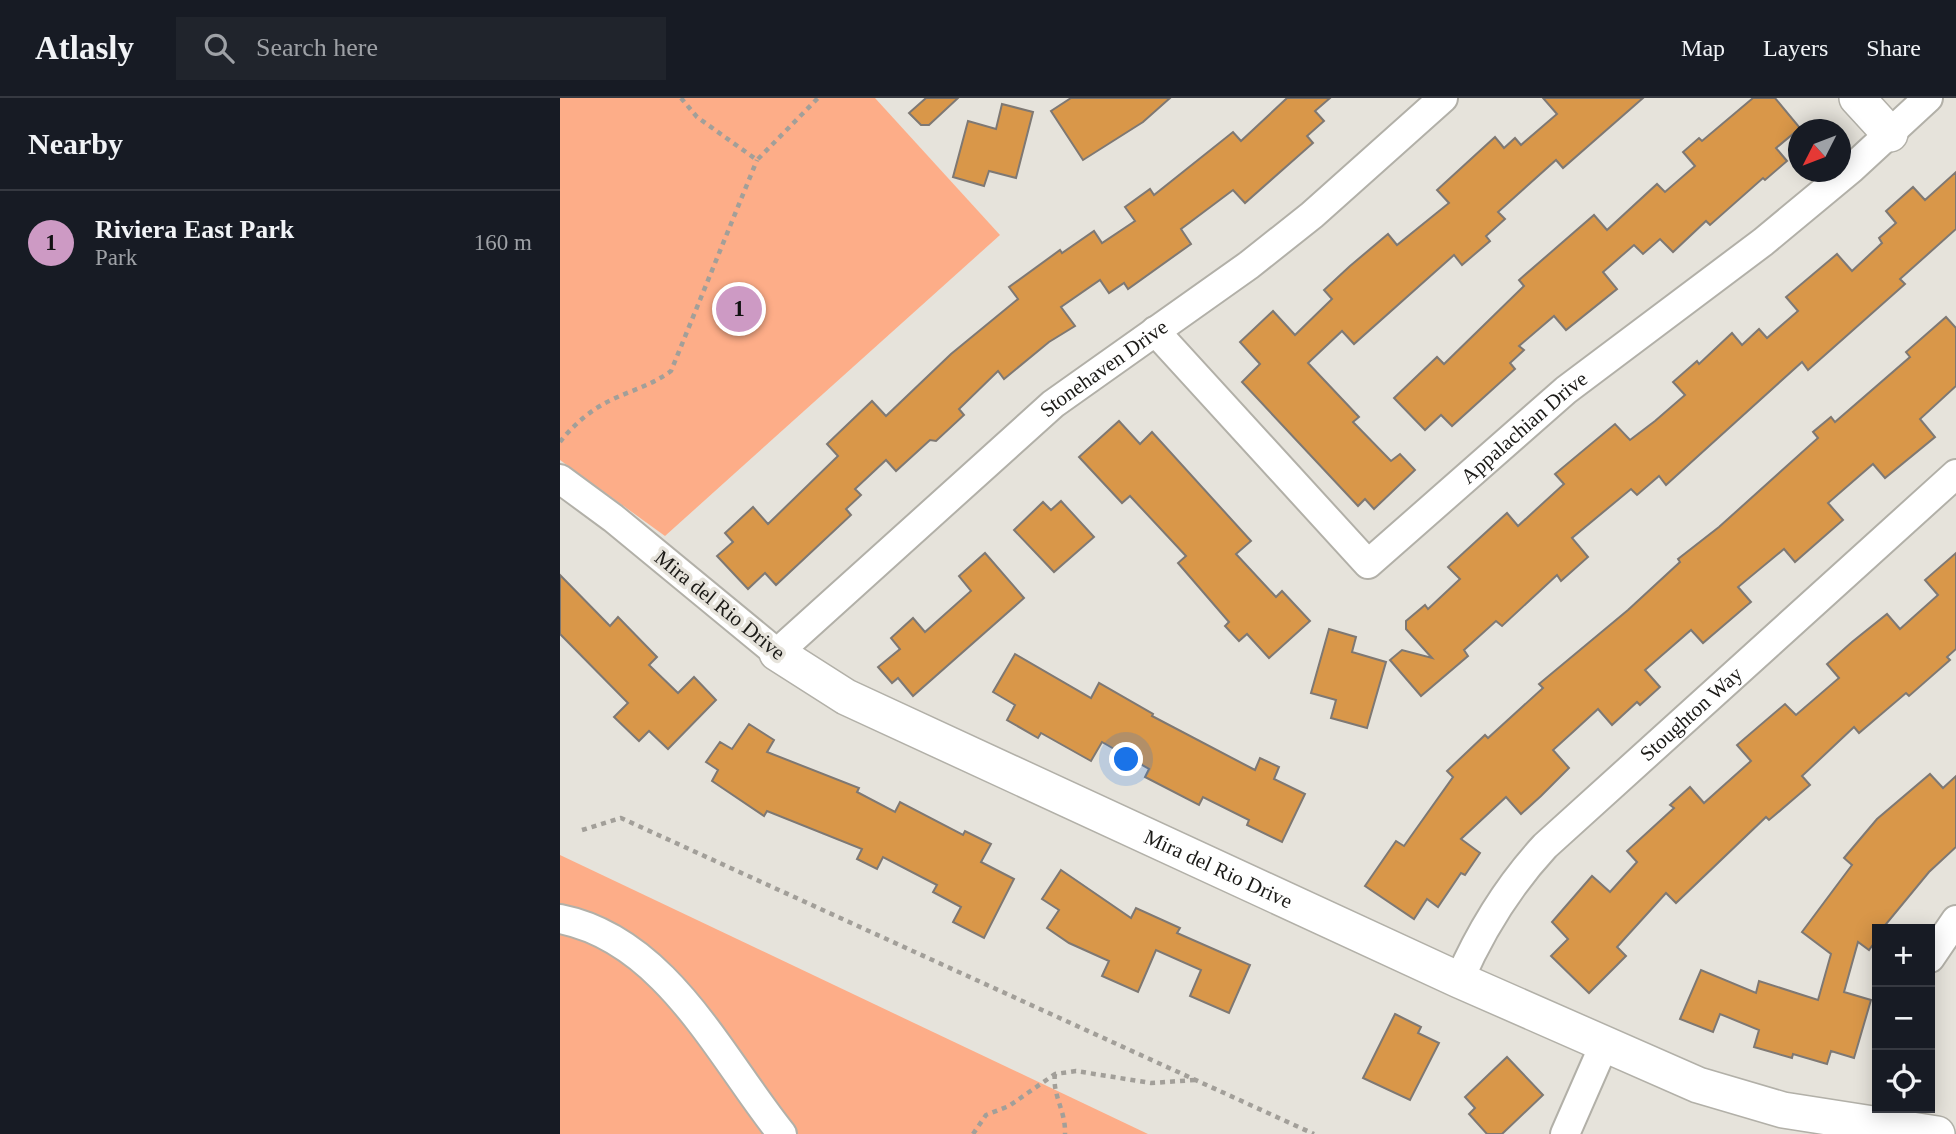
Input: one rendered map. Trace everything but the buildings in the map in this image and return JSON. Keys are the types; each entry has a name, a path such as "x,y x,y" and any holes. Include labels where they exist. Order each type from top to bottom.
{"street":[{"name":"Stonehaven Drive","path":"778,653 1053,404 1249,265 1312,215 1443,98"},
{"path":"1857,98 1890,134"},
{"name":"Appalachian Drive","path":"1155,331 1368,564 1566,390 1763,242 1890,134 1928,98"},
{"name":"Stoughton Way","path":"1459,980 1500,900 1545,846 1956,474"},
{"name":"Mira del Rio Drive","path":"560,480 613,517 778,653 846,696 1459,980 1698,1085 1748,1101 1887,1117 1937,1134"},
{"path":"560,919 586,924 652,968 694,1015 782,1134"},
{"path":"1935,951 1956,920"},
{"path":"1565,1134 1604,1045"}],"path":[{"path":"681,98 697,117 757,160"},
{"path":"560,442 571,428 610,400 653,384 671,371 757,160 818,98"},
{"path":"582,830 621,818 1314,1134"},
{"path":"973,1134 986,1115 1009,1106 1055,1073 1076,1071 1151,1083 1196,1080"},
{"path":"1055,1073 1053,1089 1066,1118 1065,1134"}],"shaded area":[{"path":"560,98 875,98 1000,235 665,536 560,460"},
{"path":"560,855 1148,1134 560,1134"}],"place":[{"name":"Riviera East Park","path":"739,309"}]}
